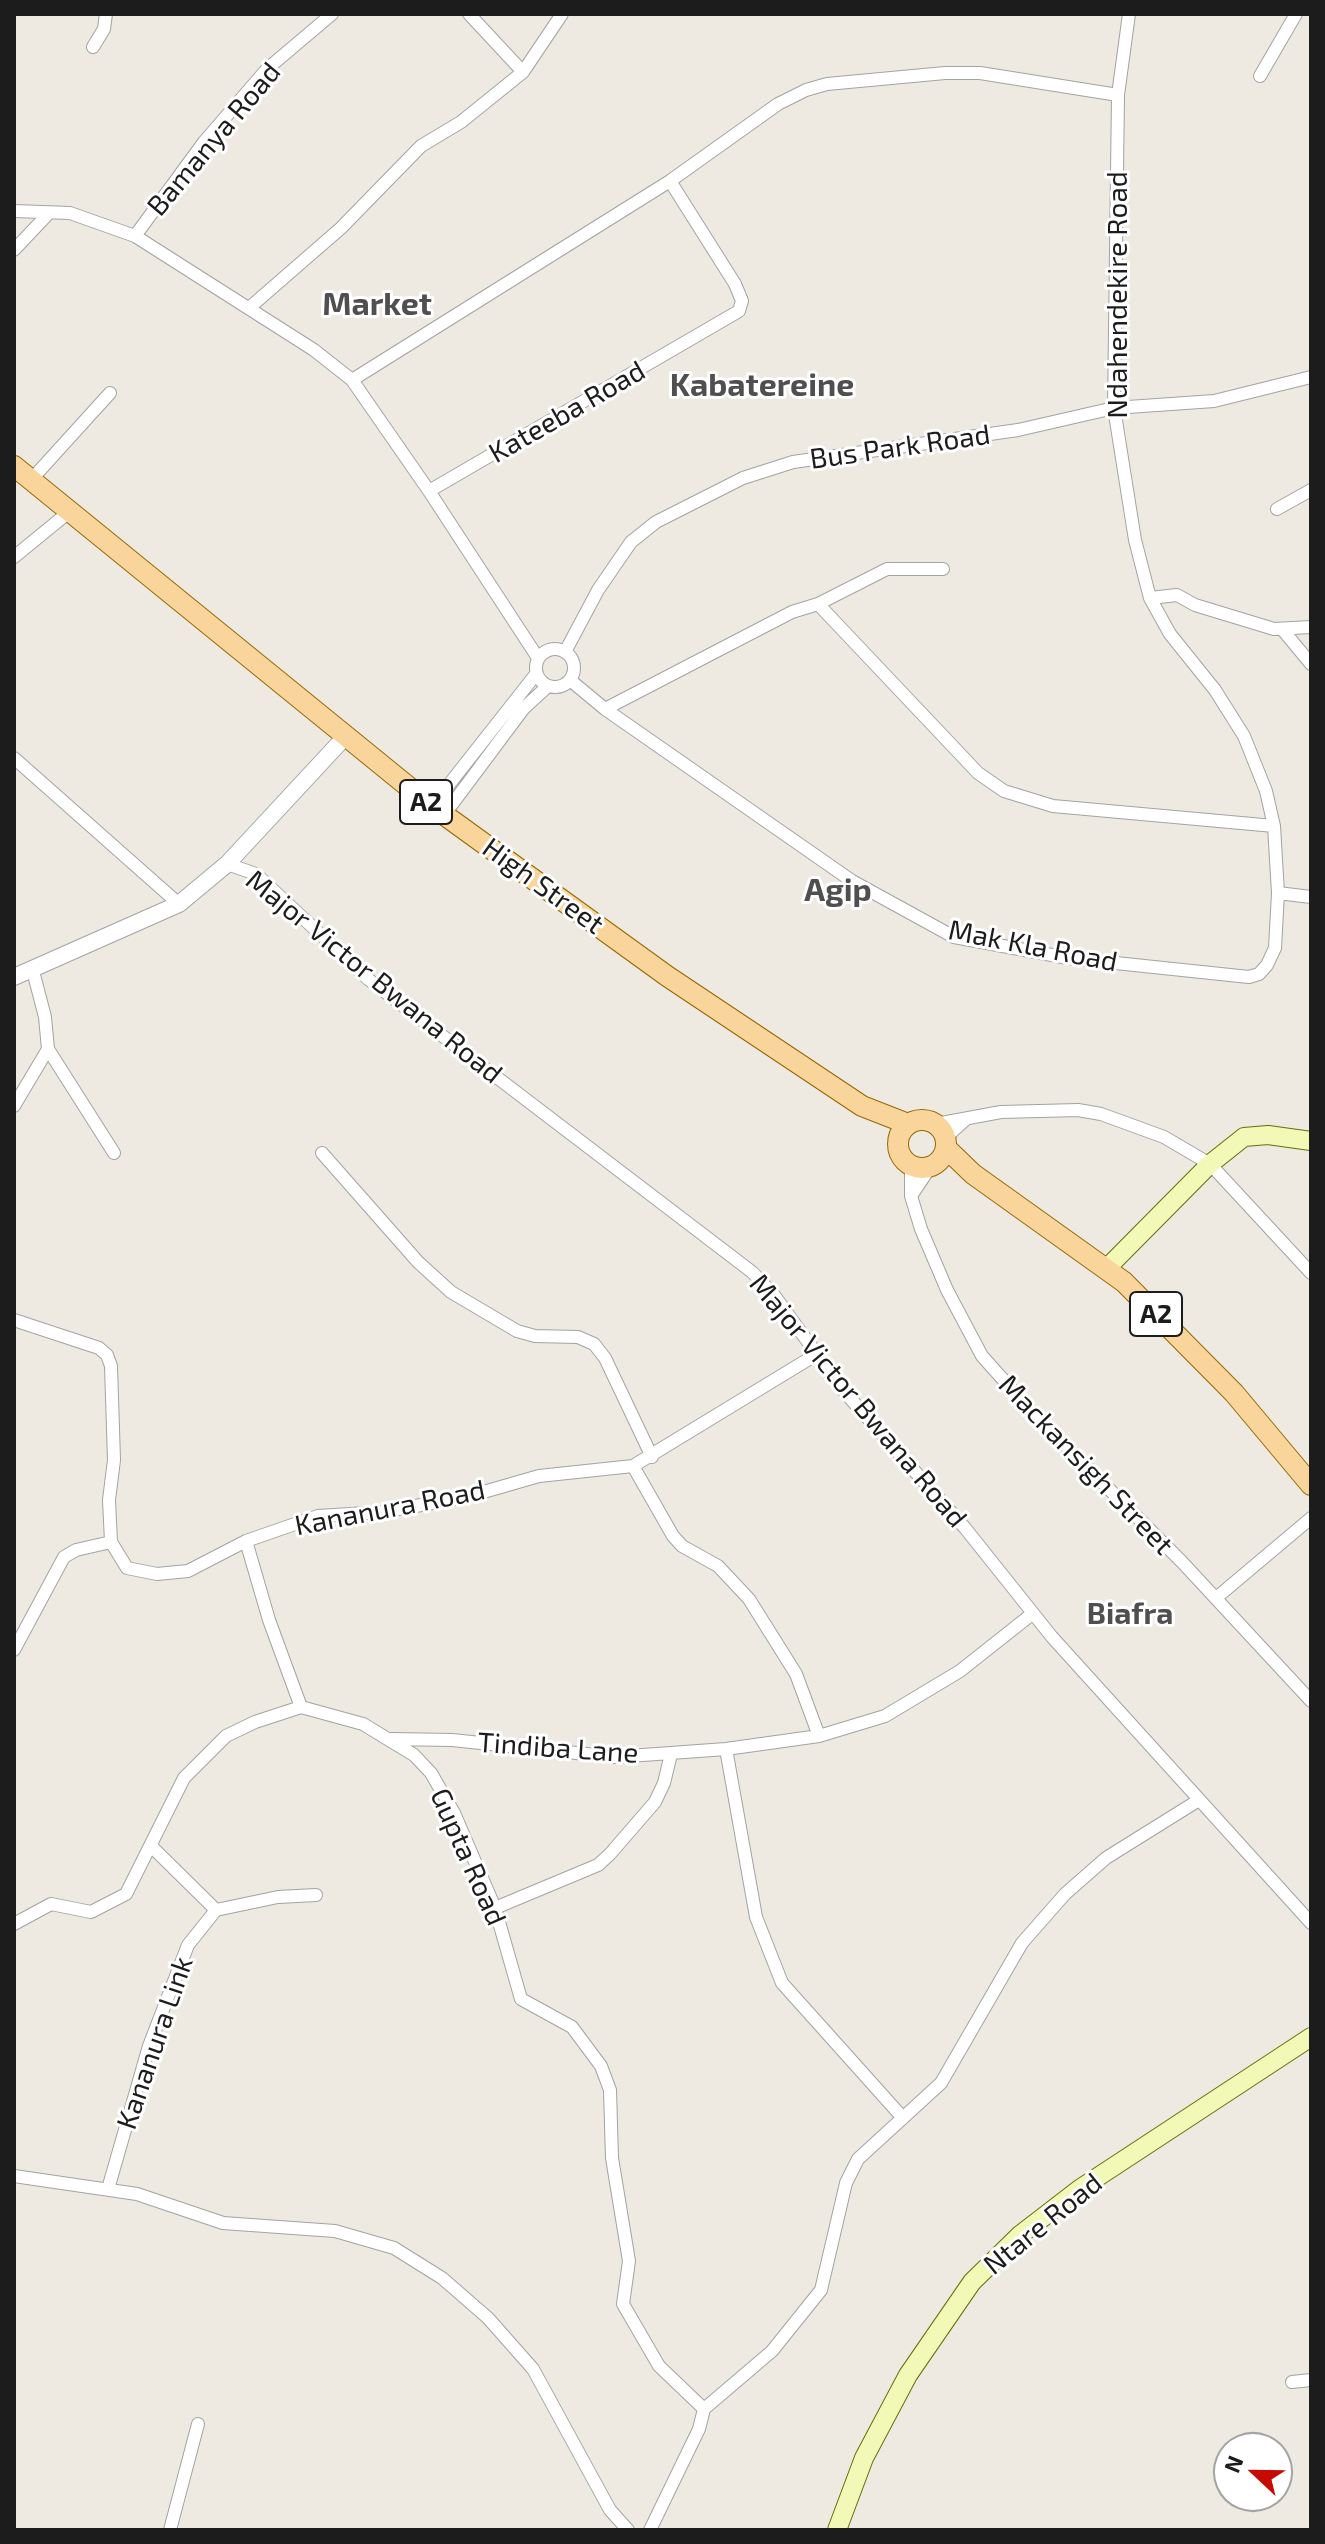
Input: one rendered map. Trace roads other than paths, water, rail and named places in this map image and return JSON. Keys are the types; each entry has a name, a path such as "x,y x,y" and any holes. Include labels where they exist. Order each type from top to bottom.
{"main road":[{"name":"High Street","path":"14,466 344,738 438,810 667,976 862,1106 908,1124"},
{"name":"High Street","path":"862,1106 898,1149"},
{"name":"A2","path":"908,1124 922,1119 934,1151"},
{"path":"898,1149 898,1139 908,1124"},
{"path":"1107,1268 1164,1214 1210,1164 1235,1143 1252,1135 1311,1141"},
{"name":"A2","path":"898,1149 934,1151 973,1174 1107,1268 1141,1298 1234,1393 1311,1485"},
{"name":"Ntare Road","path":"837,2530 864,2458 908,2375 972,2282 1020,2235 1081,2188 1311,2037"}],"street":[{"path":"93,47 104,29 106,14"},
{"name":"Bamanya Road","path":"135,236 204,142 267,69 332,14"},
{"path":"469,14 523,72"},
{"path":"249,308 341,228 421,146 461,122 523,72 562,14"},
{"name":"Ndahendekire Road","path":"1129,14 1118,95 1114,408 1135,540 1150,598 1170,634 1215,690 1244,736 1266,791 1274,826 1278,893"},
{"path":"1260,76 1296,14"},
{"path":"352,380 670,181 778,104 827,84 907,74 980,73 1118,95"},
{"name":"Kateeba Road","path":"429,491 739,311 742,301 735,284 670,181"},
{"path":"14,211 70,213 95,219 135,236 314,350 352,380 538,658 536,674 438,810"},
{"path":"14,250 49,213"},
{"name":"Bus Park Road","path":"565,652 598,590 631,542 656,522 743,478 793,462 1018,430 1114,408 1214,401 1311,377"},
{"path":"31,480 110,393"},
{"path":"1277,509 1311,490"},
{"path":"14,557 69,512"},
{"path":"605,709 792,612 818,604 887,569 943,569"},
{"path":"1150,598 1177,595 1195,605 1282,629 1311,627"},
{"path":"818,604 978,773 1004,791 1053,806 1274,826"},
{"path":"1282,629 1311,664"},
{"path":"438,810 524,708 548,686 562,686 570,680 574,665 565,652 550,649 538,658"},
{"path":"536,674 548,686"},
{"name":"Mak Kla Road","path":"570,680 605,709 852,881 954,937 1068,958 1249,977 1259,974 1275,948 1278,893"},
{"path":"14,977 179,904 227,864 344,738"},
{"path":"14,758 179,904"},
{"name":"Major Victor Bwana Road","path":"227,864 256,874 368,979 752,1272 774,1295 842,1389 965,1528 1032,1614 1311,1923"},
{"path":"1278,893 1311,897"},
{"path":"33,971 45,1017 48,1049 114,1153"},
{"path":"14,1106 48,1049"},
{"path":"911,1196 934,1151 965,1120 1041,1109 1090,1112 1164,1137 1210,1164 1311,1273"},
{"name":"Mackansigh Street","path":"934,1151 911,1196 947,1290 982,1356 1033,1413 1216,1598 1311,1701"},
{"path":"322,1153 418,1262 451,1292 517,1331 535,1336 578,1337 594,1344 605,1358 652,1457"},
{"path":"14,1320 99,1348 107,1355 111,1366 114,1460 109,1500 111,1542 76,1550 64,1557 14,1650"},
{"name":"Kananura Road","path":"111,1542 127,1568 157,1574 188,1571 246,1541 318,1516 382,1512 466,1497 539,1476 633,1466 817,1354"},
{"path":"633,1466 673,1536 682,1546 718,1566 749,1599 796,1674 819,1736"},
{"path":"1216,1598 1311,1518"},
{"path":"14,1924 51,1904 91,1912 110,1905 126,1894 195,1764 226,1736 301,1707 246,1541"},
{"name":"Tindiba Lane","path":"391,1739 452,1740 615,1757 726,1749 819,1736 885,1716 960,1671 1032,1614"},
{"name":"Gupta Road","path":"301,1707 363,1724 414,1755 431,1773 454,1813 495,1908 521,1999 572,2027 601,2066 610,2090 612,2158 629,2261 623,2304 659,2366 704,2409"},
{"path":"726,1749 756,1917 782,1983 903,2118"},
{"path":"495,1908 604,1859 655,1802 671,1754"},
{"path":"650,2530 699,2429 704,2409 772,2351 821,2290 846,2183 858,2159 941,2083 1022,1943 1065,1894 1106,1858 1199,1800"},
{"path":"151,1846 216,1910 278,1897 316,1895"},
{"name":"Kananura Link","path":"108,2189 149,2046 170,1987 188,1945 216,1910"},
{"path":"14,2176 108,2189 160,2200 223,2223 297,2226 364,2237 394,2248 442,2278 488,2318 533,2369 610,2510 628,2530"},
{"path":"1292,2382 1311,2380"},
{"path":"170,2530 198,2424"}],"district":[{"name":"Market","path":"377,304"},
{"name":"Kabatereine","path":"762,385"},
{"name":"Agip","path":"838,890"},
{"name":"Biafra","path":"1130,1614"}]}
